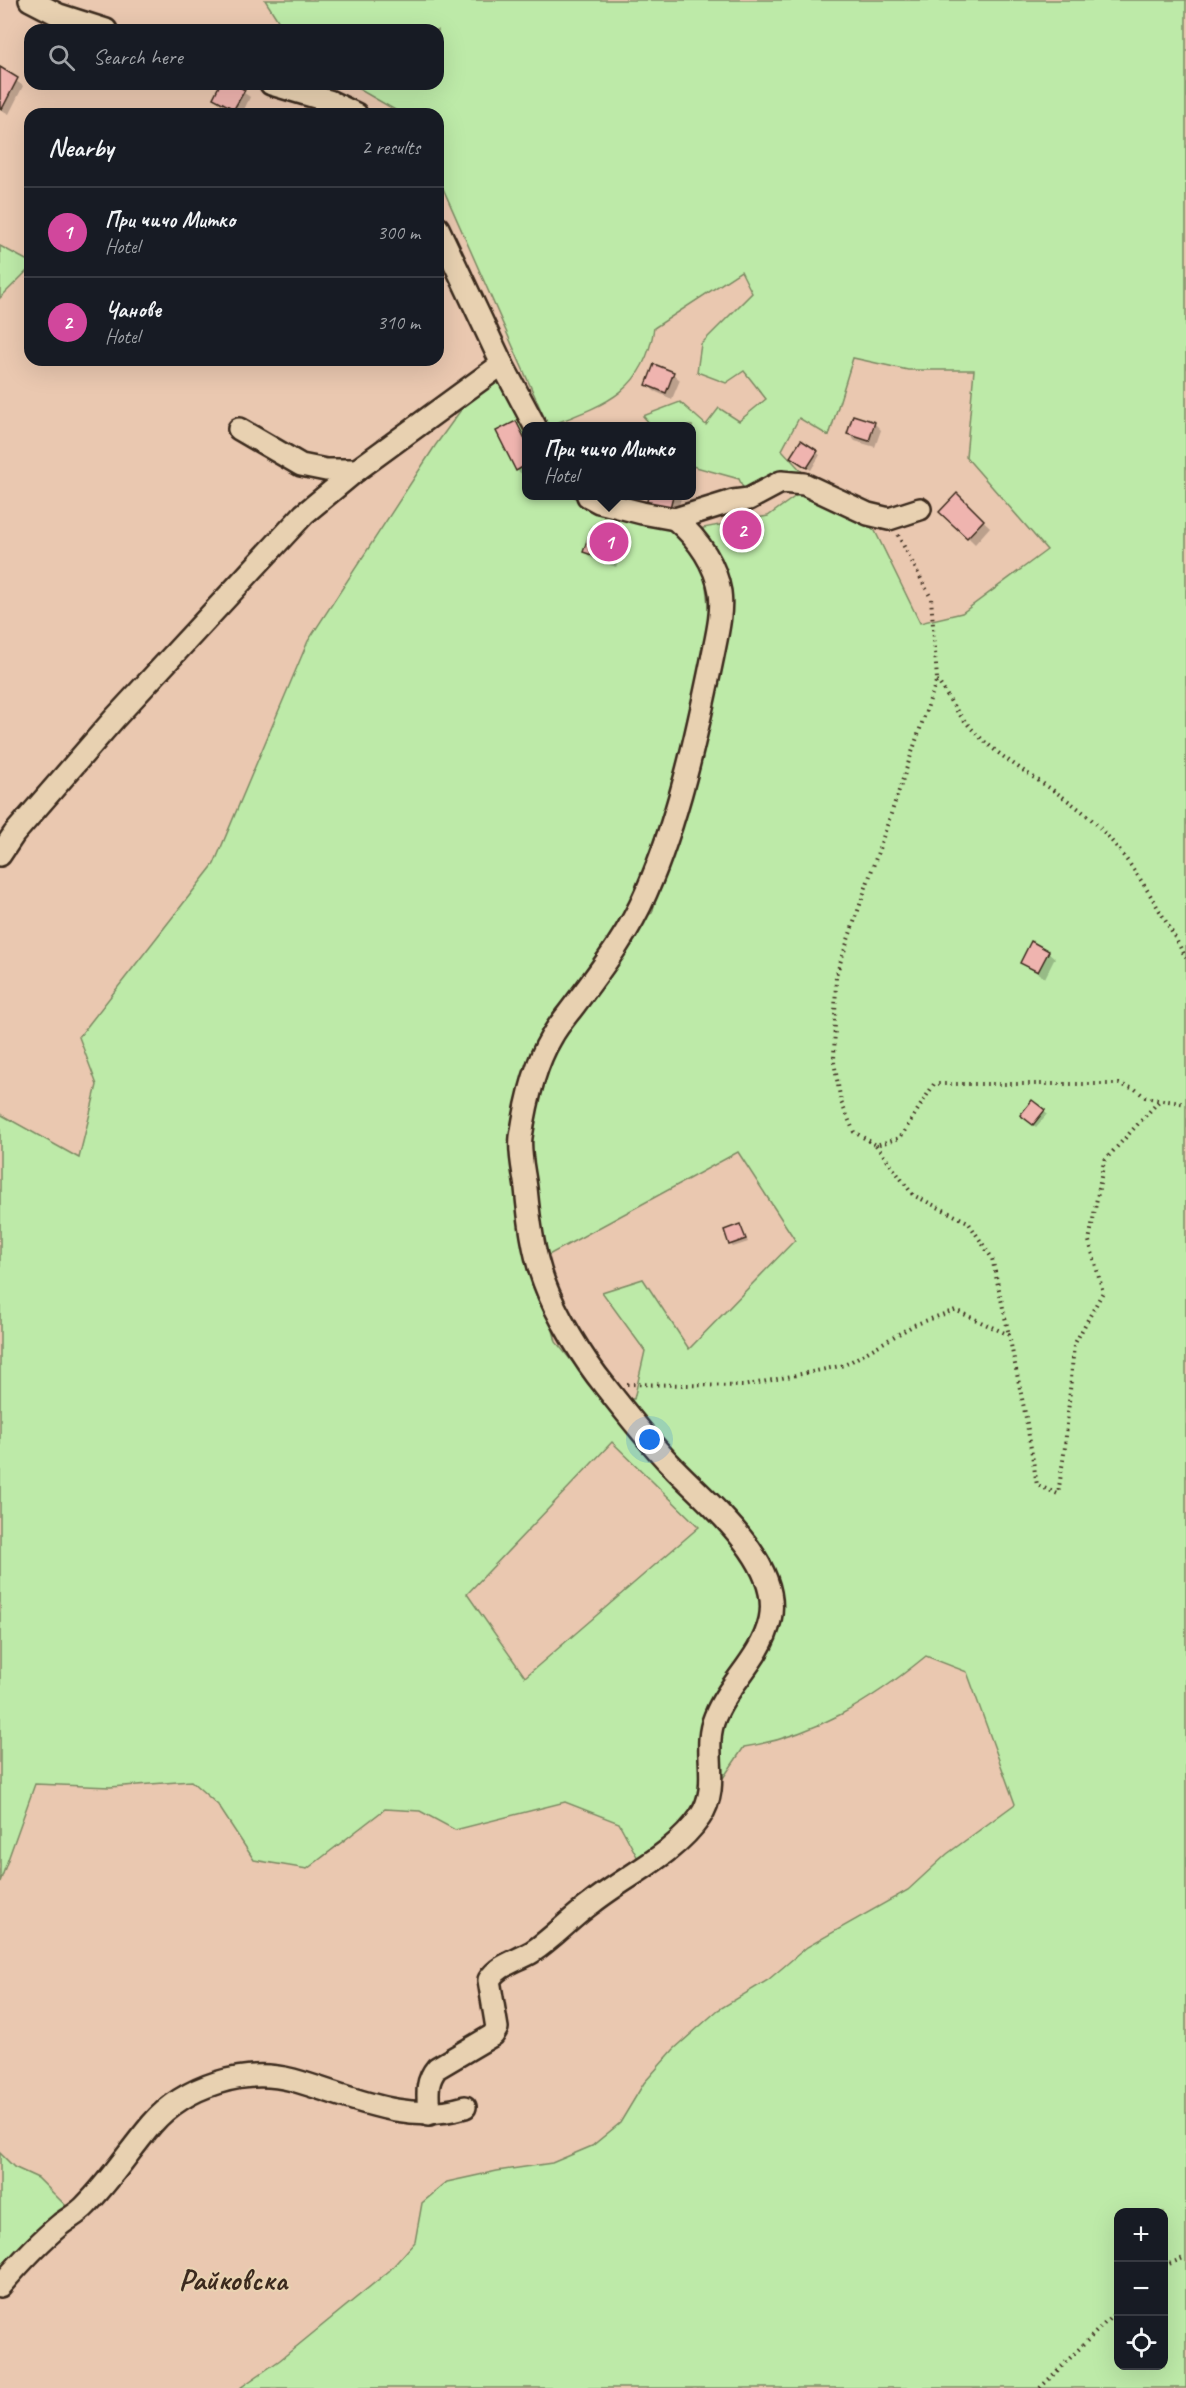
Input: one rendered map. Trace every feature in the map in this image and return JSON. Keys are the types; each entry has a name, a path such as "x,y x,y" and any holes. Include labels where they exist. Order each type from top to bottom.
{"street":[{"path":"30,0 59,15 87,24"},
{"path":"291,90 344,108"},
{"path":"444,241 502,364 533,422"},
{"path":"0,855 14,834 114,719 304,514 357,470 502,364"},
{"path":"239,429 301,465 326,470 357,470"},
{"path":"596,500 642,513 675,519 733,501 749,499 781,482 804,484 860,511 889,519 920,509"},
{"path":"429,2114 427,2086 430,2076 437,2068 493,2035 497,2028 489,1980 494,1972 534,1951 591,1903 677,1843 700,1817 709,1799 713,1772 709,1743 713,1721 728,1689 754,1659 770,1619 770,1588 755,1556 716,1511 669,1463 602,1383 568,1328 544,1282 529,1216 520,1142 531,1089 550,1039 623,938 646,893 669,830 701,713 718,630 720,593 709,559 693,535 675,519"},
{"path":"0,2286 59,2225 84,2208 114,2175 153,2122 198,2090 225,2080 269,2076 400,2112 442,2114 465,2107"}],"path":[{"path":"889,519 931,598 937,679 836,975 834,1062 842,1102 854,1132 876,1145 913,1195 968,1222 992,1258 1026,1418 1036,1485 1058,1494 1065,1448 1074,1345 1103,1292 1089,1241 1104,1161 1160,1100"},
{"path":"937,679 965,722 1005,756 1058,791 1092,821 1152,894 1186,958"},
{"path":"876,1145 900,1138 934,1084 1119,1084 1135,1089 1145,1097 1186,1104"},
{"path":"602,1383 743,1386 845,1365 914,1325 955,1310 1009,1335"},
{"path":"1168,2264 1186,2257"},
{"path":"1040,2388 1114,2315"}],"green space":[{"path":"265,0 1186,0 1186,2388 240,2388 280,2360 389,2271 415,2242 422,2203 447,2182 497,2171 552,2163 592,2146 620,2123 644,2083 674,2049 718,2010 768,1980 807,1947 908,1890 947,1854 1015,1804 967,1672 926,1656 884,1688 841,1714 795,1734 744,1747 719,1784 641,1864 619,1823 565,1802 455,1830 420,1811 385,1809 307,1869 254,1860 218,1805 191,1781 110,1787 35,1784 0,1882 0,1114 79,1158 97,1085 79,1037 214,864 308,641 435,446 494,364 498,381 509,390 522,416 522,500 578,500 597,514 662,525 690,540 705,577 709,614 682,768 649,868 620,929 652,913 696,760 727,609 708,556 703,528 768,516 800,493 843,502 875,531 920,623 962,613 1047,550 966,457 974,370 908,370 853,358 829,436 799,418 782,450 804,474 747,497 739,479 696,467 696,422 648,422 643,416 680,402 706,425 719,408 739,421 766,399 744,371 726,383 697,372 701,344 752,293 741,271 654,328 649,350 641,368 618,394 587,411 558,422 546,422 444,191 444,108 392,108 360,90 444,90 444,24 280,24","holes":["738,1152 795,1240 689,1349 643,1279 602,1292 645,1351 634,1399 602,1398 556,1342 540,1279 543,1258","612,1442 699,1527 525,1677 467,1594"]},
{"path":"0,246 24,259 24,274 0,298"},
{"path":"0,2153 14,2167 38,2178 77,2217 0,2282"}],"building":[{"path":"0,67 18,78 2,109 0,108"},
{"path":"217,90 245,90 235,108 213,98"},
{"path":"654,364 674,372 666,393 646,385"},
{"path":"853,415 875,422 869,441 847,434"},
{"path":"516,421 522,433 522,467 516,471 496,431"},
{"path":"801,440 818,451 807,468 790,457"},
{"path":"957,493 984,520 967,538 939,512"},
{"path":"647,500 672,500 669,512 646,507"},
{"path":"592,527 619,537 610,561 583,552"},
{"path":"1031,941 1049,951 1038,972 1020,963"},
{"path":"1032,1100 1045,1110 1033,1125 1020,1115"},
{"path":"740,1224 746,1239 729,1245 724,1230"}],"place":[{"name":"Чанове","path":"742,530"},
{"name":"При чичо Митко","path":"609,542"}],"district":[{"name":"Райковска","path":"233,2280"}]}
